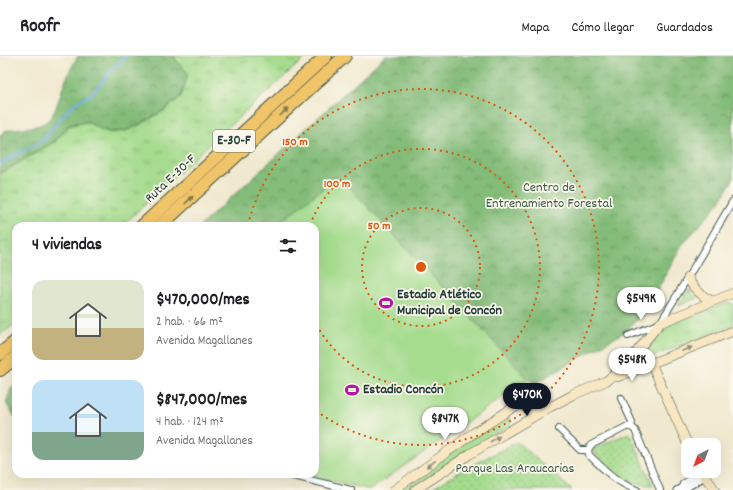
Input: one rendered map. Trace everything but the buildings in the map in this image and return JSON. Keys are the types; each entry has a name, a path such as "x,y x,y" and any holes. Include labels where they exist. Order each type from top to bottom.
{"highway":[{"name":"Ruta E-30-F","path":"146,222 326,56"},
{"name":"Ruta E-30-F","path":"164,222 345,56"},
{"path":"0,354 12,344"},
{"path":"0,370 12,360"}],"main road":[{"path":"688,277 699,293 712,301"},
{"path":"606,381 616,374 630,360 660,323 712,301 731,296"},
{"path":"415,490 511,429 573,395 733,331"},
{"path":"651,363 685,438"},
{"path":"394,490 472,434 509,410 520,406 535,411 550,407"},
{"path":"509,410 516,417 516,421 511,429"},
{"path":"706,478 715,490"}],"street":[{"path":"628,336 660,323 733,201"},
{"path":"621,398 632,422 631,427"},
{"path":"637,490 616,480 588,455 588,450 591,444 626,427 631,427 635,430 660,490"},
{"path":"559,429 580,450 588,450"},
{"path":"302,478 351,490"},
{"path":"679,489 683,484 693,478"}],"green space":[{"path":"78,56 174,56 176,61 188,74 181,96 164,110 138,125 125,131 109,132 100,129 87,121 69,125 55,141 0,173 0,135 4,131 38,126 50,118 56,108 68,75"},
{"path":"174,56 307,56 126,222 12,222 12,326 0,335 0,174 56,141 69,126 87,122 110,133 126,131 138,126 165,110 181,97 188,74"},
{"name":"Centro de Entrenamiento Forestal","path":"385,56 733,56 733,179 719,203 682,245 646,311 623,333 535,383 528,379 339,176 280,222 204,222"},
{"name":"Estadio Atlético Municipal de Concón","path":"339,176 528,379 370,490 319,477 319,222 280,222"},
{"path":"689,289 697,298 678,306"},
{"path":"728,302 733,304 733,325 636,363 662,327"},
{"path":"12,388 12,413 6,403"},
{"path":"507,417 511,420 510,426 476,445 409,490 400,490 472,438"},
{"path":"628,433 630,434 653,485 644,485 627,479 612,470 594,452 595,448"},
{"name":"Parque Las Araucarias","path":"517,442 572,490 430,490 461,471"}],"waterway":[{"path":"0,164 44,140 70,108 77,102 92,94 126,56"}],"place":[{"name":"Estadio Atlético Municipal de Concón","path":"386,303"},
{"name":"Estadio Concón","path":"352,390"}]}
